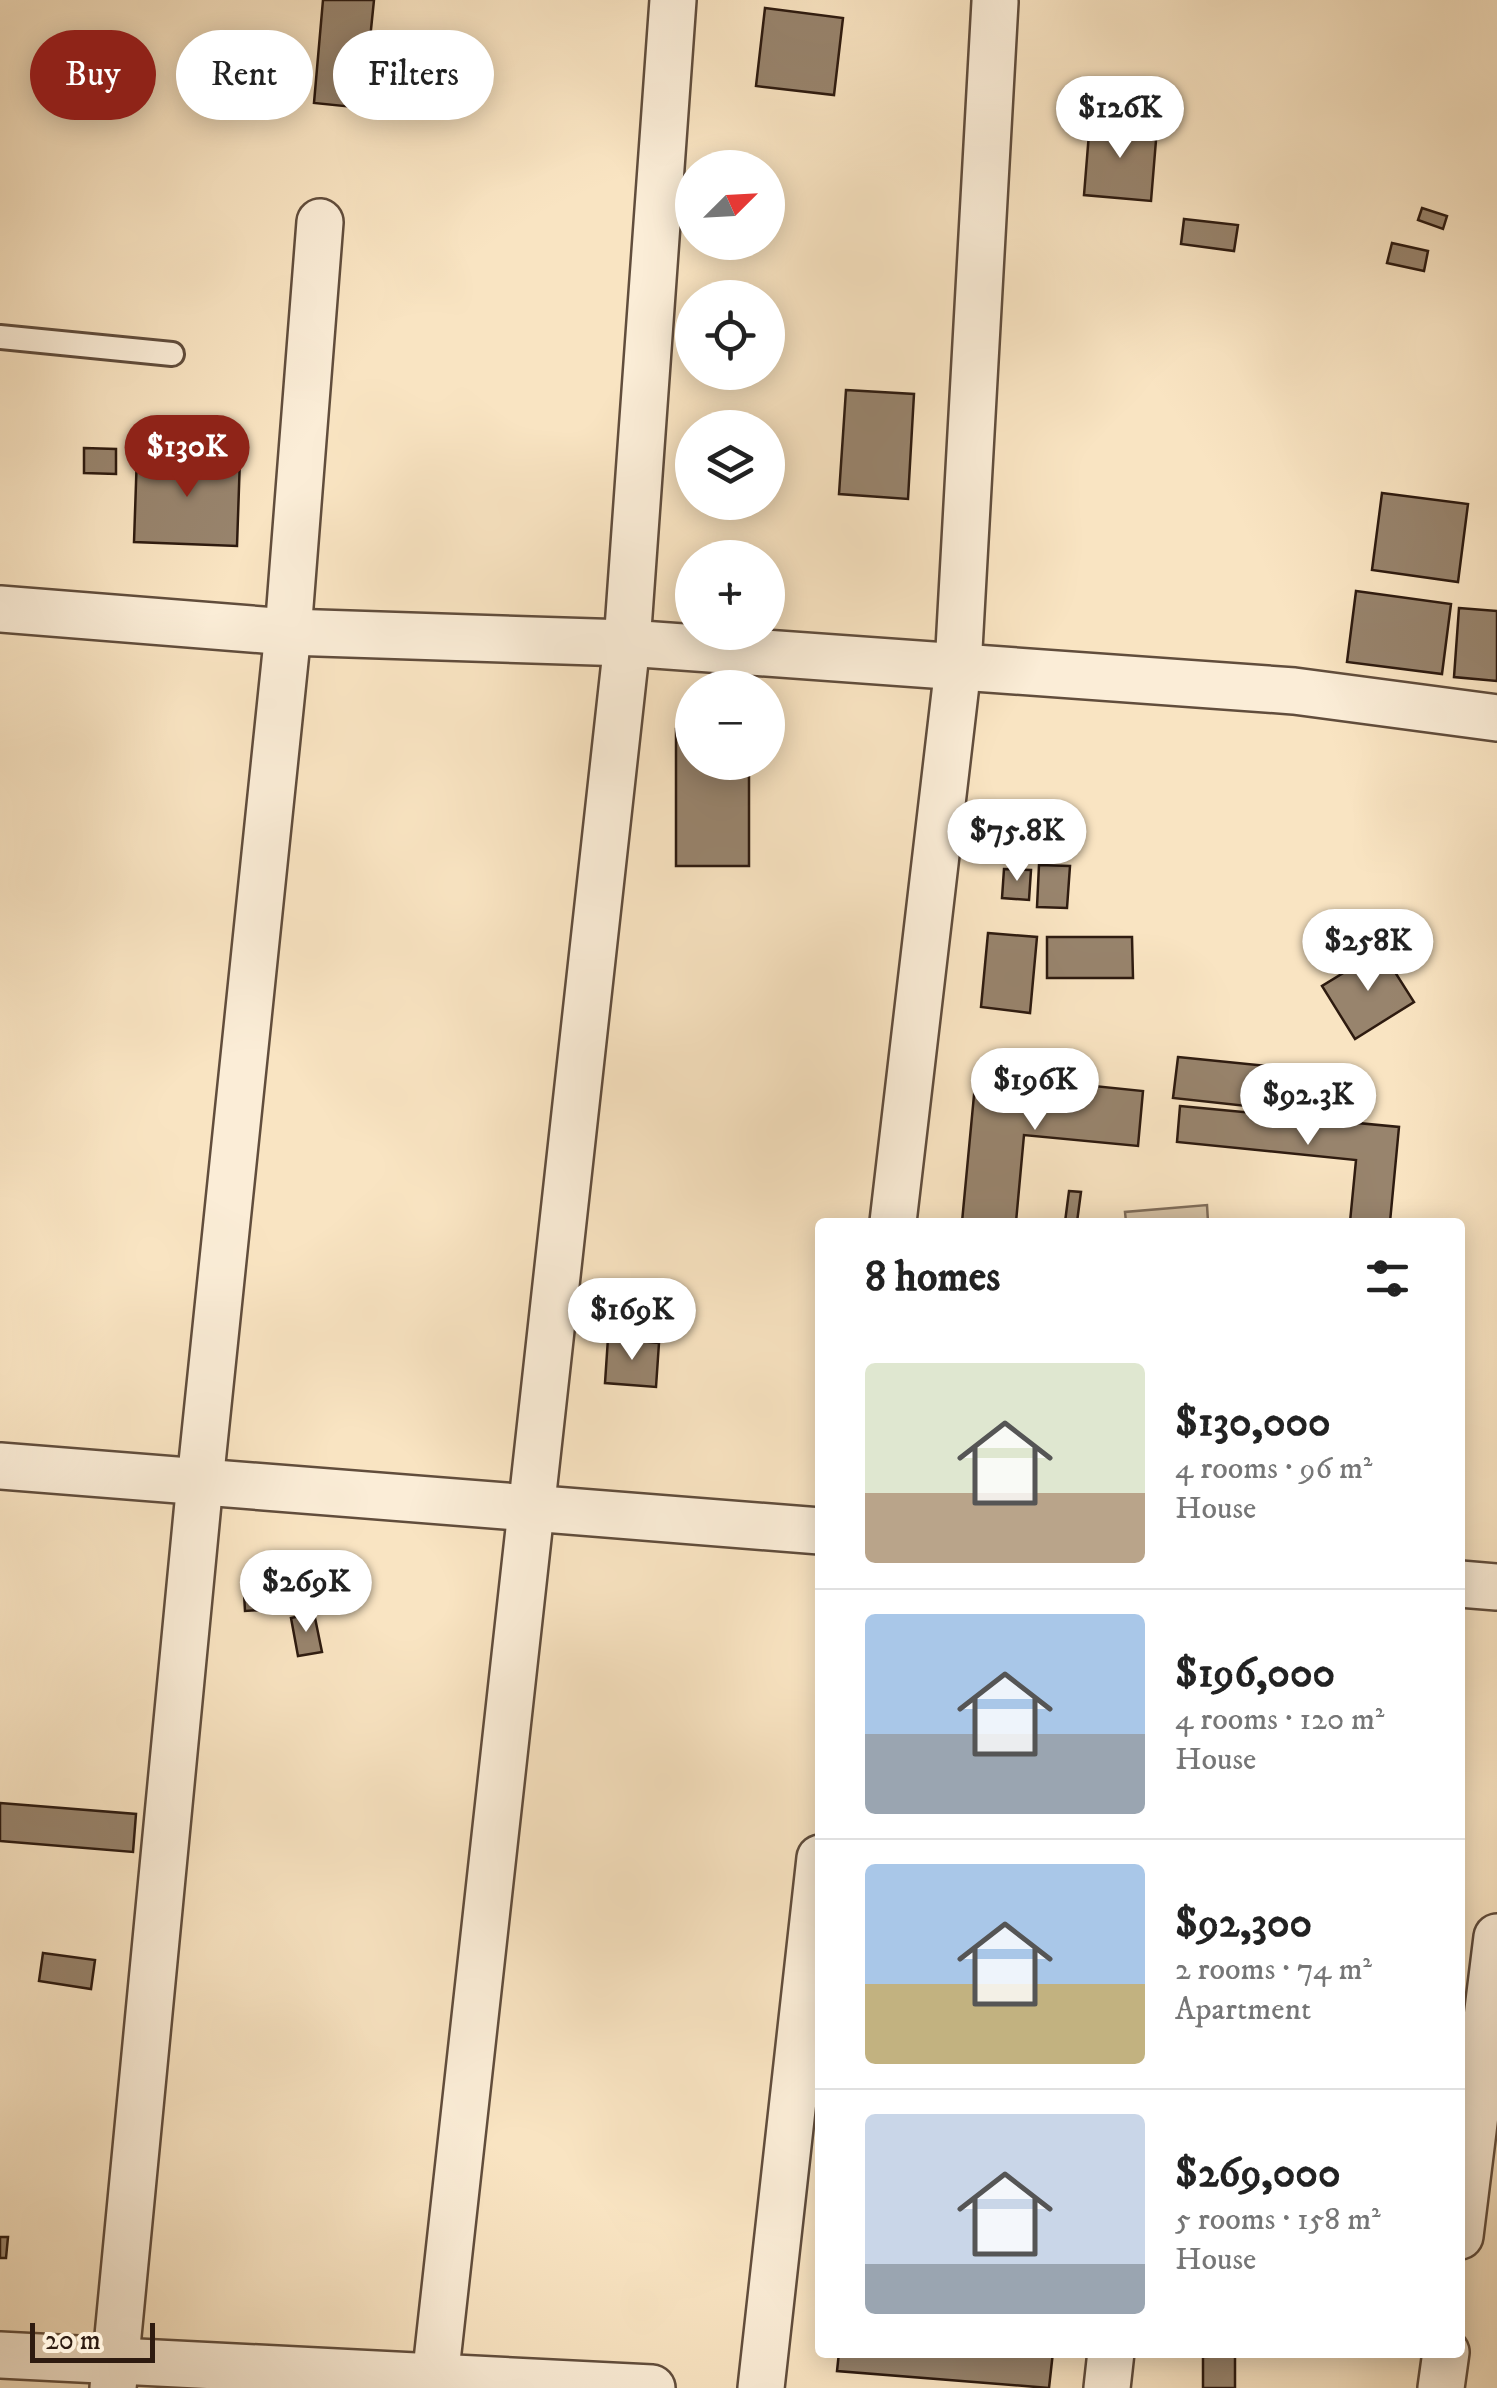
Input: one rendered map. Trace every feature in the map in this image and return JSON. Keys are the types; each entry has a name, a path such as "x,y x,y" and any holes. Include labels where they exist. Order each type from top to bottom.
{"street":[{"path":"435,2383 626,643 673,0"},
{"path":"893,1218 958,667 995,2"},
{"path":"115,2373 200,1482 288,632 320,222"},
{"path":"0,609 288,632 626,643 1294,691 1497,718"},
{"path":"0,1466 815,1531"},
{"path":"1465,1584 1497,1587"},
{"path":"761,2388 815,1903"},
{"path":"1465,2196 1497,1937"},
{"path":"0,2355 115,2373 652,2388"},
{"path":"1107,2388 1110,2358"},
{"path":"1441,2388 1445,2358"}],"lane":[{"path":"0,336 172,354"}],"shaded area":[{"path":"1207,1205 1208,1218 1126,1218 1125,1212"}],"building":[{"path":"323,0 374,0 371,30 333,30 333,105 314,103"},
{"path":"765,8 843,18 834,95 756,86"},
{"path":"1090,121 1157,128 1151,201 1084,195"},
{"path":"1422,208 1447,216 1443,229 1418,220"},
{"path":"1184,219 1238,225 1234,251 1181,244"},
{"path":"1392,243 1428,251 1424,271 1387,263"},
{"path":"846,390 914,394 908,499 839,494"},
{"path":"84,448 116,449 116,474 84,473"},
{"path":"137,454 240,458 237,546 134,542"},
{"path":"1382,493 1468,504 1458,582 1372,570"},
{"path":"1356,591 1451,604 1442,674 1347,662"},
{"path":"1459,608 1497,611 1497,681 1454,677"},
{"path":"676,780 749,780 749,866 676,866"},
{"path":"1039,865 1070,866 1067,908 1037,907"},
{"path":"1004,869 1031,870 1029,900 1002,898"},
{"path":"988,933 1037,937 1030,1013 981,1007"},
{"path":"1047,937 1132,937 1133,978 1047,978"},
{"path":"1381,950 1414,1002 1355,1039 1322,986"},
{"path":"1178,1057 1315,1071 1311,1113 1173,1098"},
{"path":"976,1074 1143,1091 1138,1146 1024,1135 1016,1218 962,1218"},
{"path":"1180,1106 1399,1127 1390,1218 1350,1218 1356,1160 1177,1142"},
{"path":"1069,1191 1081,1192 1078,1218 1066,1218"},
{"path":"608,1338 659,1343 656,1387 605,1383"},
{"path":"290,1572 292,1608 245,1611 243,1575"},
{"path":"314,1613 322,1652 298,1656 291,1618"},
{"path":"0,1803 136,1814 133,1852 0,1841"},
{"path":"43,1953 95,1960 91,1989 39,1981"},
{"path":"0,2237 8,2237 6,2258 0,2258"},
{"path":"838,2358 1052,2358 1049,2388 837,2371"},
{"path":"1203,2358 1235,2358 1235,2388 1203,2388"}]}
